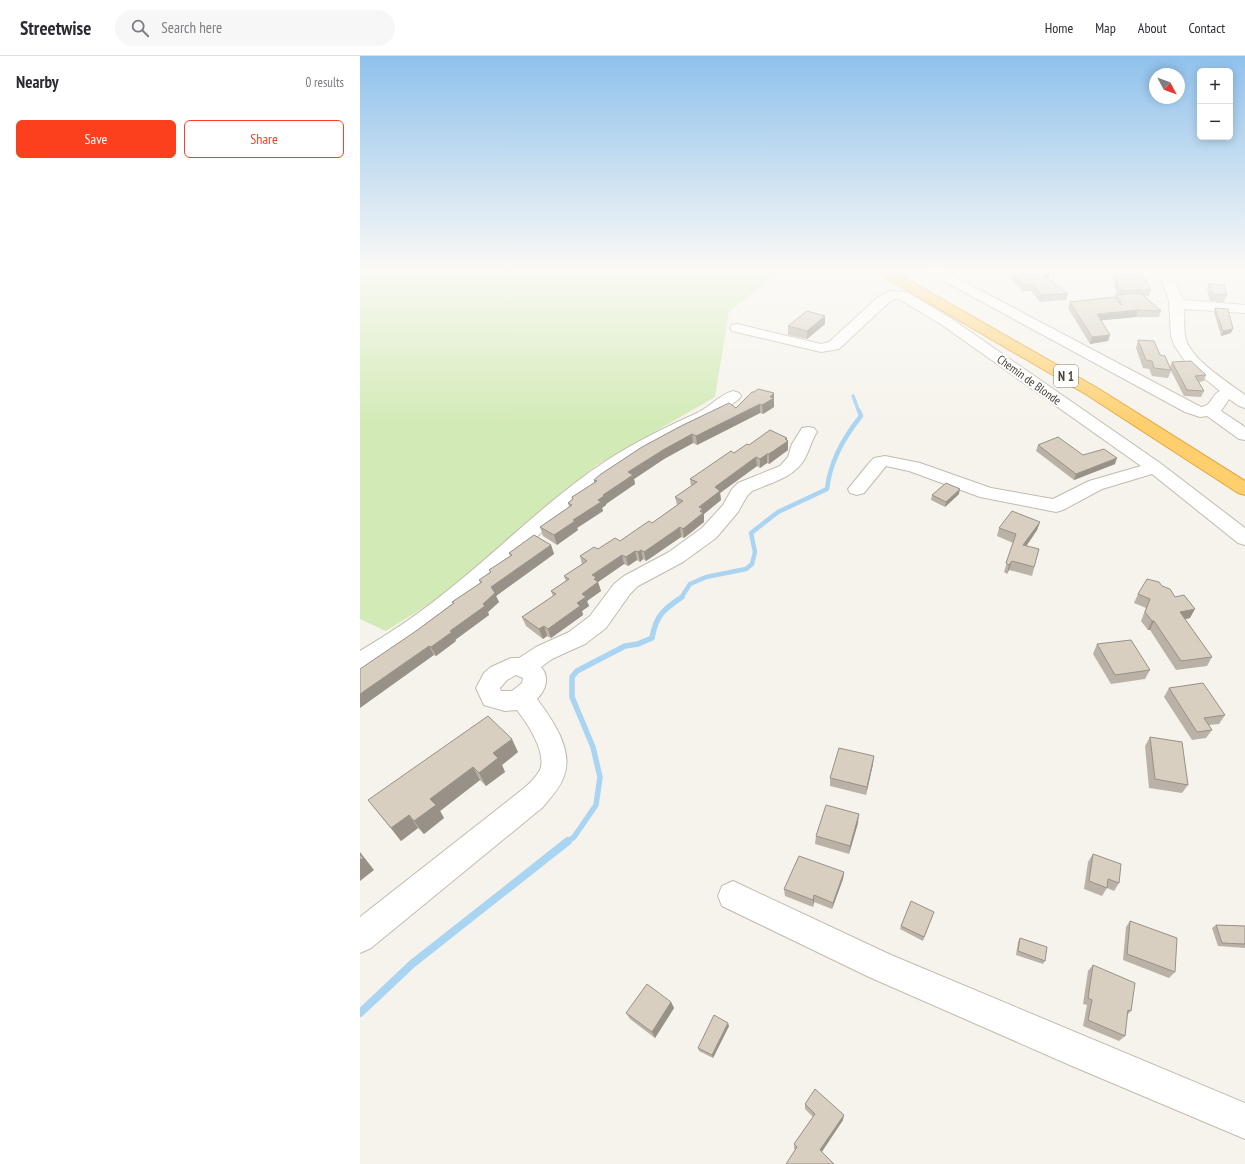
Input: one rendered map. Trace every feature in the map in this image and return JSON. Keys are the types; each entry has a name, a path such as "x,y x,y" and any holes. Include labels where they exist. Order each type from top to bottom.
{"highway":[{"name":"N 1","path":"971,322 1093,392 1245,489"},
{"name":"N 1","path":"991,322 1124,397 1245,473"}],"street":[{"name":"Chemin de Blonde","path":"737,328 821,348 829,348 834,346 860,322"},
{"name":"Chemin de Blonde","path":"947,322 1154,468 1245,538"},
{"path":"1029,322 1183,405 1200,412 1210,411 1217,406 1222,396 1231,392"},
{"path":"1178,322 1178,336 1181,345 1189,355 1207,373 1245,403"},
{"path":"360,663 410,631 459,593 576,492 612,465 656,438 706,415 734,396"},
{"path":"1210,411 1245,435"},
{"path":"523,667 544,653 577,638 598,622 622,589 631,581 676,557 709,533 731,508 739,493 745,487 786,470 796,458 808,432"},
{"path":"857,489 880,462 885,461 914,467 988,493 1056,506 1078,493 1100,484 1140,474 1154,468"},
{"path":"516,666 529,669 533,672 535,677 533,688 522,698 506,702 493,698 488,688 490,682 501,671 516,666"},
{"path":"360,937 533,798 551,775 555,759 551,744 522,698"},
{"path":"733,896 880,966 1084,1054 1245,1121"}],"green space":[{"path":"360,322 727,322 715,397 597,465 445,594 386,631 360,619"}],"building":[{"path":"793,322 818,322 807,331 788,326"},
{"path":"1082,322 1102,322 1110,335 1092,337"},
{"path":"1220,322 1231,322 1233,329 1223,331"},
{"path":"1138,340 1154,341 1160,355 1165,356 1171,370 1154,368 1152,361 1146,360"},
{"path":"1191,361 1206,375 1195,376 1204,391 1187,390 1172,362"},
{"path":"758,389 774,393 770,397 774,398 696,436 692,434 663,450 628,472 633,475 603,495 604,496 598,500 601,502 573,520 575,521 554,535 540,527 572,505 568,503 573,499 572,497 597,481 594,480 601,474 642,447 729,403 736,408 752,392"},
{"path":"770,430 787,438 785,439 788,441 760,459 756,457 715,487 720,491 699,507 703,509 700,511 703,513 683,529 680,527 644,552 641,550 638,552 635,551 626,557 622,555 592,575 596,577 594,579 598,582 582,594 586,597 577,603 580,606 548,629 544,626 539,629 522,617 556,594 551,591 569,579 564,576 587,561 580,556 594,547 598,549 615,538 620,541 649,521 652,523 683,501 675,497 697,482 690,479 731,451 734,453 747,444 749,445"},
{"path":"1058,437 1083,455 1104,449 1117,458 1076,474 1038,445"},
{"path":"946,483 960,489 946,502 932,495"},
{"path":"1012,511 1040,522 1023,545 1039,549 1034,567 1012,561 1009,565 1006,563 1016,534 999,528"},
{"path":"534,535 551,545 491,587 495,593 483,604 485,606 450,631 452,632 431,647 429,646 360,694 360,669 416,631 454,603 452,602 482,582 479,580 491,572 489,570 512,555 509,553"},
{"path":"1147,579 1159,582 1162,586 1170,589 1175,597 1184,595 1195,609 1180,612 1212,657 1181,661 1154,621 1152,621 1145,612 1150,599 1138,594"},
{"path":"1131,640 1150,670 1115,675 1097,644"},
{"path":"1203,683 1225,715 1204,718 1212,730 1197,732 1169,688"},
{"path":"488,716 512,739 493,753 498,758 479,773 473,767 430,799 436,805 414,821 409,815 391,828 368,800"},
{"path":"1150,737 1182,742 1188,785 1155,779"},
{"path":"839,748 874,756 867,787 830,778"},
{"path":"826,805 859,814 850,846 816,836"},
{"path":"1093,854 1121,864 1119,883 1108,879 1107,888 1089,881"},
{"path":"799,856 844,872 833,903 814,895 813,900 784,889"},
{"path":"911,901 934,912 924,937 901,926"},
{"path":"1130,921 1177,938 1175,972 1127,954"},
{"path":"1216,925 1245,926 1245,944 1222,943"},
{"path":"1020,938 1047,947 1045,961 1018,951"},
{"path":"1093,965 1135,983 1131,1011 1128,1010 1125,1036 1088,1020 1092,1000 1088,998"},
{"path":"647,984 671,1002 652,1032 626,1013"},
{"path":"714,1015 728,1023 712,1055 698,1048"},
{"path":"815,1089 844,1115 820,1150 834,1164 786,1164 797,1147 794,1144 815,1114 805,1104"}],"waterway":[{"path":"853,396 859,412"},
{"path":"681,597 690,584 706,577 746,569 752,564 755,552 751,533 778,512 827,489 831,469 849,432 861,416 859,411"},
{"path":"567,842 574,837 596,805 600,777 593,747 572,697 572,677 577,671 625,646 638,644 652,638 656,624 662,613 670,605 681,597"},
{"path":"360,1013 412,964 568,841"}]}
